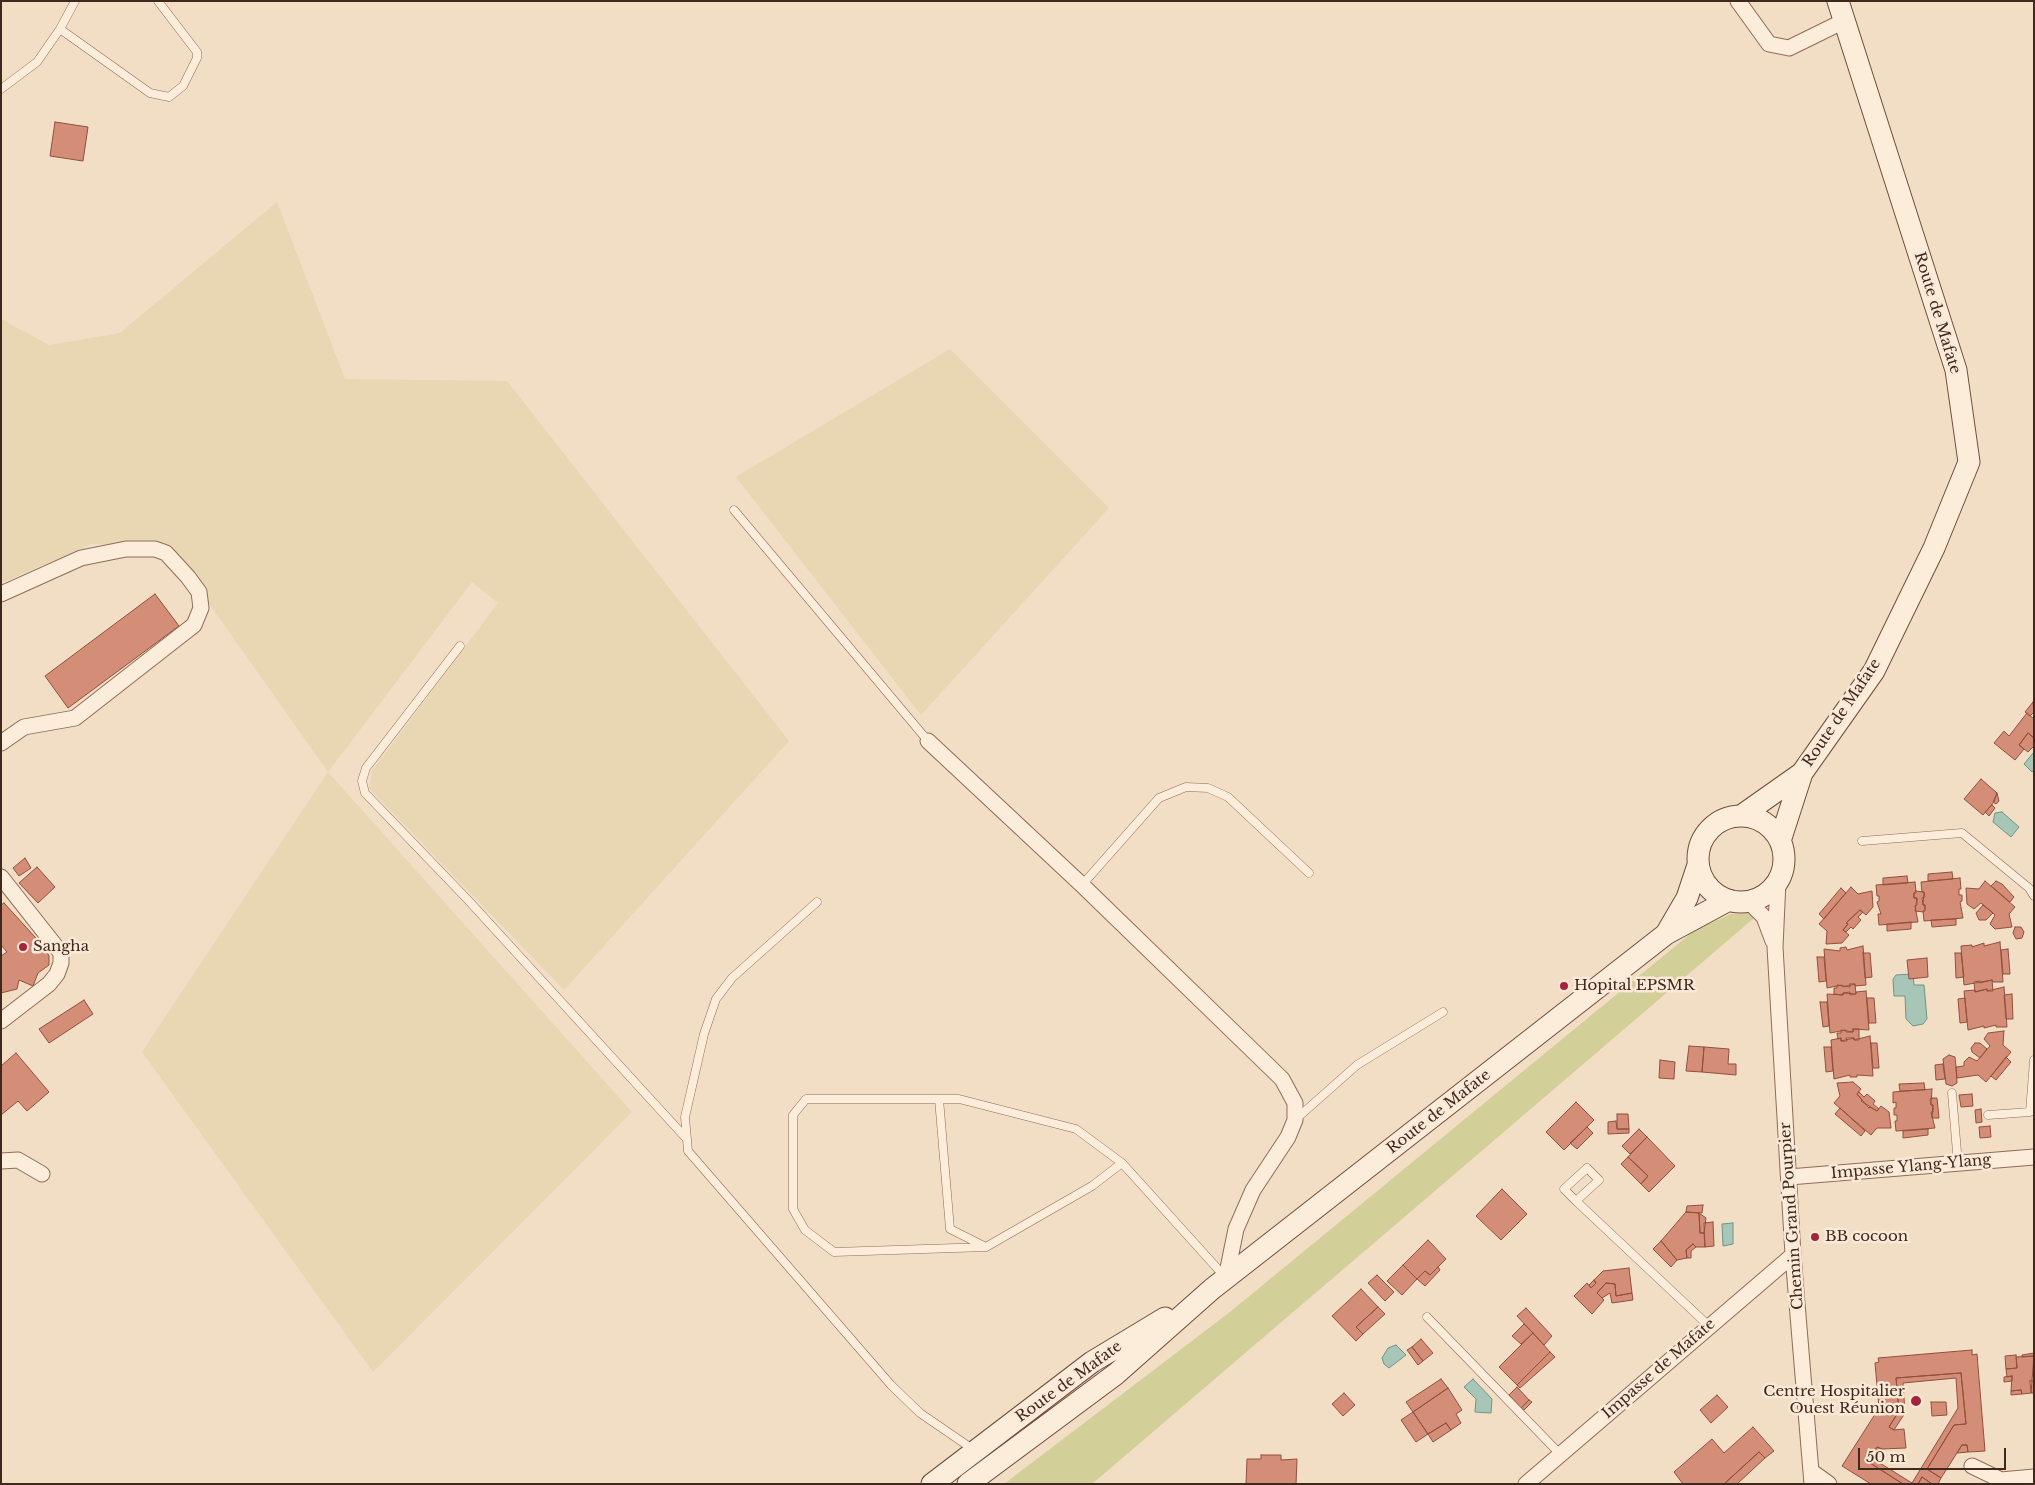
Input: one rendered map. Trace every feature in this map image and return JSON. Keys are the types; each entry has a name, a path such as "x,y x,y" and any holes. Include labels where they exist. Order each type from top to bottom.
{"main road":[{"name":"Route de Mafate","path":"1780,841 1802,773 1874,671 1934,548 1969,462 1956,370 1841,11"},
{"name":"Route de Mafate","path":"1741,816 1802,773"},
{"path":"1741,816 1754,817 1764,822 1774,831 1780,841 1784,861 1778,881 1765,894 1739,901 1717,895 1701,877 1698,865 1702,841 1708,830 1724,820 1741,816"},
{"name":"Route de Mafate","path":"1666,934 1687,898 1698,865"},
{"name":"Route de Mafate","path":"968,1484 983,1460 1092,1362 1219,1284 1666,934 1739,901"},
{"name":"Route de Mafate","path":"932,1484 983,1460"}],"street":[{"path":"1738,1 1769,44 1789,48 1841,11"},
{"path":"1,594 81,558 126,549 154,548 166,553 188,577 199,592 201,608 194,624 76,718 24,727 1,743"},
{"path":"928,742 1082,885 1282,1079 1295,1103 1295,1120 1288,1137 1253,1190 1238,1222 1219,1284"},
{"path":"1,877 60,953 61,963 57,974 49,984 1,1020"},
{"name":"Chemin Grand Pourpier","path":"1778,881 1775,947 1793,1256 1812,1478"},
{"name":"Chemin Grand Pourpier","path":"1739,901 1764,917 1775,947"},
{"name":"Impasse Ylang-Ylang","path":"1789,1178 2034,1157"},
{"path":"1,1162 18,1160 42,1174"},
{"name":"Impasse de Mafate","path":"1526,1484 1708,1326 1793,1256"},
{"path":"1972,1466 2001,1480 2034,1477"},
{"path":"1812,1478 1829,1484"}],"lane":[{"path":"1,89 37,62 60,29 75,1"},
{"path":"60,29 150,93 168,97 183,86 197,58 198,52 173,19 156,2"},
{"path":"734,510 928,742"},
{"path":"460,646 366,768 362,780 365,793 468,900 685,1137"},
{"path":"1082,885 1159,798 1186,787 1208,788 1228,797 1309,873"},
{"path":"1862,841 1962,833 2029,888 2034,896"},
{"path":"818,902 732,978 716,999 704,1034 685,1117 685,1137 688,1151 891,1385 920,1413 983,1460"},
{"path":"1295,1120 1357,1065 1443,1012"},
{"path":"1988,1116 2030,1112 2034,1060"},
{"path":"1952,1093 1958,1164"},
{"path":"1122,1163 1092,1186 986,1247 834,1252 805,1230 794,1209 793,1115 806,1099 958,1099 1076,1129 1122,1163 1219,1284"},
{"path":"939,1099 950,1229 986,1247"},
{"path":"1576,1201 1599,1180 1587,1168 1564,1189 1576,1201 1708,1326"},
{"path":"1427,1317 1560,1454"}],"shaded area":[{"path":"277,202 345,379 507,381 789,741 564,990 369,788 372,771 498,603 472,582 328,772 167,544 91,544 1,583 1,319 49,345 120,333"},
{"path":"950,349 1109,508 921,715 736,477"},
{"path":"2034,752 2034,770 2032,772 2024,764"},
{"path":"328,772 632,1112 373,1372 142,1052"},
{"path":"2002,812 2019,827 2011,837 1993,822 1995,813"},
{"path":"1760,913 1092,1484 1004,1484 1230,1312 1695,930 1731,914"},
{"path":"1913,974 1914,985 1924,985 1927,1019 1923,1024 1913,1026 1906,1019 1905,996 1894,996 1893,979 1896,975"},
{"path":"1733,1223 1733,1244 1723,1246 1722,1224"},
{"path":"1396,1345 1406,1355 1389,1368 1384,1364 1382,1358 1388,1348"},
{"path":"1473,1379 1492,1399 1491,1413 1475,1412 1476,1399 1464,1387"}],"building":[{"path":"55,122 88,127 83,161 50,156"},
{"path":"155,594 179,626 68,708 45,676"},
{"path":"2033,702 2034,712 2030,716 2025,712"},
{"path":"2027,713 2034,719 2034,738 2028,733 2019,745 2024,749 2015,760 1994,743 2004,731 2009,736"},
{"path":"2028,733 2034,738 2034,746 2028,752 2019,745"},
{"path":"1981,779 1997,793 1994,802 1983,815 1964,799"},
{"path":"1997,793 1999,801 1996,804 1993,802"},
{"path":"1992,805 1995,808 1989,816 1985,812"},
{"path":"25,858 31,868 19,876 13,868"},
{"path":"37,867 55,887 38,903 19,883"},
{"path":"1952,872 1953,879 1928,881 1928,874"},
{"path":"1907,876 1908,883 1883,885 1883,878"},
{"path":"1960,878 1961,889 1959,889 1959,895 1962,895 1962,901 1960,902 1963,918 1924,921 1923,911 1925,910 1925,905 1923,905 1922,898 1925,897 1924,892 1922,892 1921,882"},
{"path":"1985,881 2015,907 2009,914 2012,927 1995,929 1990,924 1995,915 1993,913 1981,903 1974,909 1967,904 1966,888 1979,889"},
{"path":"1996,881 2002,884 2014,897 2010,902 1991,886"},
{"path":"1915,882 1916,893 1914,893 1914,898 1917,898 1917,905 1915,906 1918,922 1879,925 1878,914 1881,914 1877,902 1879,901 1879,896 1877,896 1876,885"},
{"path":"1851,887 1858,894 1872,891 1873,907 1866,915 1860,910 1846,923 1848,924 1843,930 1849,935 1842,943 1826,944 1827,931 1819,924"},
{"path":"1841,888 1846,893 1824,919 1819,914"},
{"path":"1916,891 1924,892 1924,912 1915,911 1917,898 1914,898 1914,893"},
{"name":"Sangha","path":"4,903 45,948 49,956 49,965 38,973 33,986 19,980 17,989 1,993 1,956 7,952 1,945 1,905"},
{"path":"1983,905 1993,913 1986,920 1979,920 1976,913"},
{"path":"1860,910 1863,912 1858,917 1861,920 1853,929 1851,927 1846,932 1843,930 1848,924 1846,923"},
{"path":"1956,919 1956,925 1932,927 1931,920"},
{"path":"1911,922 1911,929 1887,931 1887,924"},
{"path":"2015,927 2021,927 2024,932 2022,938 2016,939 2013,933"},
{"path":"2000,942 2003,982 1993,982 1992,980 1964,985 1961,946 1972,945 1972,947 1984,943 1984,946"},
{"path":"1863,946 1866,985 1855,986 1855,984 1843,987 1842,985 1827,988 1824,949 1840,951 1840,948 1846,947 1847,950"},
{"path":"2008,949 2010,974 2003,974 2001,950"},
{"path":"1863,953 1870,953 1872,977 1865,978"},
{"path":"1955,953 1961,953 1964,977 1956,978"},
{"path":"1817,957 1824,957 1826,981 1819,982"},
{"path":"1927,958 1928,977 1909,979 1907,960"},
{"path":"1992,980 1993,991 1987,991 1987,989 1975,992 1974,982 1980,981 1980,983"},
{"path":"1850,984 1855,984 1856,994 1850,995 1850,992 1843,993 1843,995 1834,994 1834,988 1837,988 1837,985 1850,987"},
{"path":"2004,987 2007,1027 1996,1027 1996,1025 1968,1030 1964,991 1975,990 1975,992 1987,989 1987,991"},
{"path":"1866,991 1869,1030 1853,1029 1853,1032 1846,1032 1846,1030 1830,1033 1827,994 1856,994 1856,992"},
{"path":"2012,994 2013,1019 2006,1019 2004,995"},
{"path":"1867,998 1874,998 1876,1023 1869,1023"},
{"path":"1965,998 1967,1022 1960,1023 1958,999"},
{"path":"84,1000 93,1014 49,1043 39,1029"},
{"path":"1820,1002 1827,1002 1829,1026 1823,1027"},
{"path":"1853,1029 1859,1029 1859,1040 1854,1040 1854,1038 1841,1041 1841,1038 1838,1039 1837,1033 1841,1033 1841,1030 1853,1032"},
{"path":"2004,1031 2003,1045 2011,1052 1986,1082 1978,1075 1957,1078 1956,1067 1964,1066 1964,1062 1969,1057 1977,1061 1990,1046 1984,1039 1988,1033"},
{"path":"1870,1036 1873,1076 1857,1075 1857,1077 1850,1077 1850,1075 1834,1079 1831,1040 1841,1038 1841,1041 1847,1041 1846,1038 1854,1038 1854,1040"},
{"path":"1871,1043 1877,1043 1879,1068 1873,1068"},
{"path":"1975,1043 1980,1043 1987,1049 1980,1058 1972,1052 1971,1048"},
{"path":"1689,1046 1704,1047 1702,1072 1686,1071"},
{"path":"1704,1047 1729,1049 1728,1064 1736,1064 1736,1075 1702,1072"},
{"path":"1824,1047 1831,1047 1833,1071 1826,1072"},
{"path":"16,1053 49,1092 27,1111 18,1101 1,1115 1,1066"},
{"path":"1949,1055 1955,1057 1956,1067 1957,1083 1952,1086 1946,1084 1943,1059"},
{"path":"2006,1057 2011,1062 1996,1080 1991,1076"},
{"path":"1660,1060 1675,1062 1674,1079 1659,1078"},
{"path":"1943,1064 1945,1079 1936,1080 1935,1065"},
{"path":"1853,1082 1861,1089 1857,1094 1869,1108 1877,1111 1881,1106 1889,1112 1891,1128 1877,1128 1871,1135 1834,1103 1840,1096 1837,1083"},
{"path":"1924,1083 1925,1090 1900,1091 1899,1084"},
{"path":"1932,1089 1931,1105 1933,1105 1933,1112 1931,1112 1935,1128 1896,1131 1895,1121 1897,1121 1897,1115 1894,1115 1894,1108 1896,1108 1896,1102 1893,1103 1893,1092"},
{"path":"1859,1092 1864,1097 1867,1094 1875,1101 1873,1104 1879,1109 1877,1111 1861,1101 1857,1094"},
{"path":"1972,1094 1973,1106 1961,1107 1959,1095"},
{"path":"1937,1098 1939,1118 1932,1118 1933,1105 1931,1105 1930,1099"},
{"path":"1576,1102 1594,1120 1564,1150 1546,1132"},
{"path":"1840,1108 1865,1131 1861,1136 1835,1114"},
{"path":"1981,1109 1982,1122 1976,1123 1975,1110"},
{"path":"1617,1114 1628,1114 1629,1129 1617,1129"},
{"path":"1616,1121 1617,1129 1629,1129 1629,1133 1608,1134 1608,1122"},
{"path":"1990,1126 1991,1137 1980,1138 1979,1127"},
{"path":"1587,1127 1593,1133 1577,1149 1570,1143"},
{"path":"1639,1129 1647,1137 1630,1154 1622,1146"},
{"path":"1928,1129 1928,1135 1903,1138 1903,1131"},
{"path":"1647,1137 1675,1166 1649,1192 1641,1184 1648,1176 1628,1157"},
{"path":"1628,1157 1648,1176 1641,1184 1621,1164"},
{"path":"1502,1189 1527,1214 1501,1240 1476,1216"},
{"path":"1703,1205 1702,1213 1686,1212 1687,1206"},
{"path":"1686,1212 1699,1213 1700,1233 1704,1233 1705,1247 1696,1247 1693,1244 1686,1250 1687,1258 1677,1260 1661,1241"},
{"path":"1699,1213 1706,1218 1704,1233 1700,1233"},
{"path":"1713,1222 1714,1246 1705,1247 1704,1223"},
{"path":"1428,1240 1446,1259 1430,1275 1425,1271 1417,1279 1403,1265"},
{"path":"1661,1241 1677,1260 1671,1267 1653,1249"},
{"path":"1693,1244 1696,1247 1691,1251 1691,1258 1687,1258 1686,1250"},
{"path":"1403,1265 1417,1279 1402,1295 1387,1281"},
{"path":"1438,1267 1440,1270 1425,1286 1417,1279 1425,1271 1430,1275"},
{"path":"1629,1268 1632,1293 1616,1296 1615,1284 1606,1283 1597,1293 1604,1300 1592,1314 1574,1296 1587,1283 1591,1288 1596,1283 1594,1280 1603,1271"},
{"path":"1377,1275 1394,1292 1385,1301 1368,1283"},
{"path":"1594,1280 1596,1283 1591,1288 1589,1285"},
{"path":"1606,1283 1615,1284 1616,1296 1632,1293 1633,1300 1612,1303 1610,1293 1602,1298 1597,1293"},
{"path":"1361,1289 1378,1307 1356,1327 1363,1334 1356,1341 1332,1316"},
{"path":"1378,1307 1385,1314 1363,1334 1356,1327"},
{"path":"1526,1308 1552,1336 1544,1345 1517,1316"},
{"path":"1524,1324 1533,1333 1521,1344 1512,1336"},
{"path":"1533,1333 1550,1352 1517,1385 1499,1367"},
{"path":"1421,1339 1433,1353 1423,1361 1412,1347"},
{"path":"1412,1347 1423,1361 1418,1365 1407,1350"},
{"path":"1972,1350 1972,1355 1977,1354 1985,1451 1968,1452 1967,1445 1962,1445 1941,1478 1927,1469 1954,1425 1966,1424 1961,1373 1896,1378 1899,1411 1889,1427 1894,1430 1904,1429 1906,1448 1882,1449 1877,1447 1867,1461 1903,1484 1871,1484 1842,1466 1879,1408 1875,1363 1879,1362 1878,1358"},
{"path":"1550,1352 1555,1357 1520,1388 1517,1385"},
{"path":"2034,1353 2034,1356 2022,1357 2022,1355"},
{"path":"2016,1355 2017,1368 2006,1369 2005,1356"},
{"path":"2034,1356 2031,1393 2022,1394 2021,1390 2011,1391 2012,1376 2007,1377 2006,1369 2017,1368 2016,1357"},
{"path":"1961,1373 1966,1424 1954,1425 1927,1469 1941,1478 1938,1484 1932,1484 1922,1477 1918,1484 1903,1484 1867,1461 1877,1447 1882,1449 1875,1460 1912,1483 1958,1408 1956,1378 1903,1383 1905,1413 1894,1430 1889,1427 1899,1411 1896,1378"},
{"path":"2012,1376 2012,1381 2004,1382 2004,1377"},
{"path":"1441,1379 1448,1388 1413,1412 1406,1402"},
{"path":"2030,1381 2034,1381 2034,1393 2031,1393"},
{"path":"1517,1387 1529,1400 1521,1408 1509,1395"},
{"path":"1448,1388 1462,1410 1456,1414 1461,1423 1451,1430 1446,1423 1428,1434 1413,1412"},
{"path":"2021,1390 2022,1394 2011,1395 2011,1391"},
{"path":"1344,1393 1355,1405 1343,1416 1332,1404"},
{"path":"1717,1395 1728,1407 1711,1423 1700,1410"},
{"path":"1529,1400 1532,1402 1524,1410 1521,1408"},
{"path":"1931,1402 1946,1402 1947,1415 1932,1416"},
{"path":"1413,1412 1428,1434 1416,1442 1401,1420"},
{"path":"1446,1423 1451,1430 1433,1442 1428,1434"},
{"path":"1753,1427 1774,1451 1765,1458 1759,1452 1724,1484 1683,1484 1674,1472 1712,1439 1724,1453"},
{"path":"1962,1445 1967,1445 1968,1452 1957,1453"},
{"path":"1759,1452 1765,1458 1737,1484 1724,1484"},
{"path":"1261,1455 1281,1455 1281,1460 1297,1459 1296,1484 1246,1484 1247,1459 1261,1459"},
{"path":"1922,1477 1932,1484 1918,1484"}],"place":[{"name":"Sangha","path":"23,947"},
{"name":"Hopital EPSMR","path":"1564,986"},
{"name":"BB cocoon","path":"1815,1237"},
{"name":"Centre Hospitalier Ouest Réunion","path":"1916,1401"}]}
